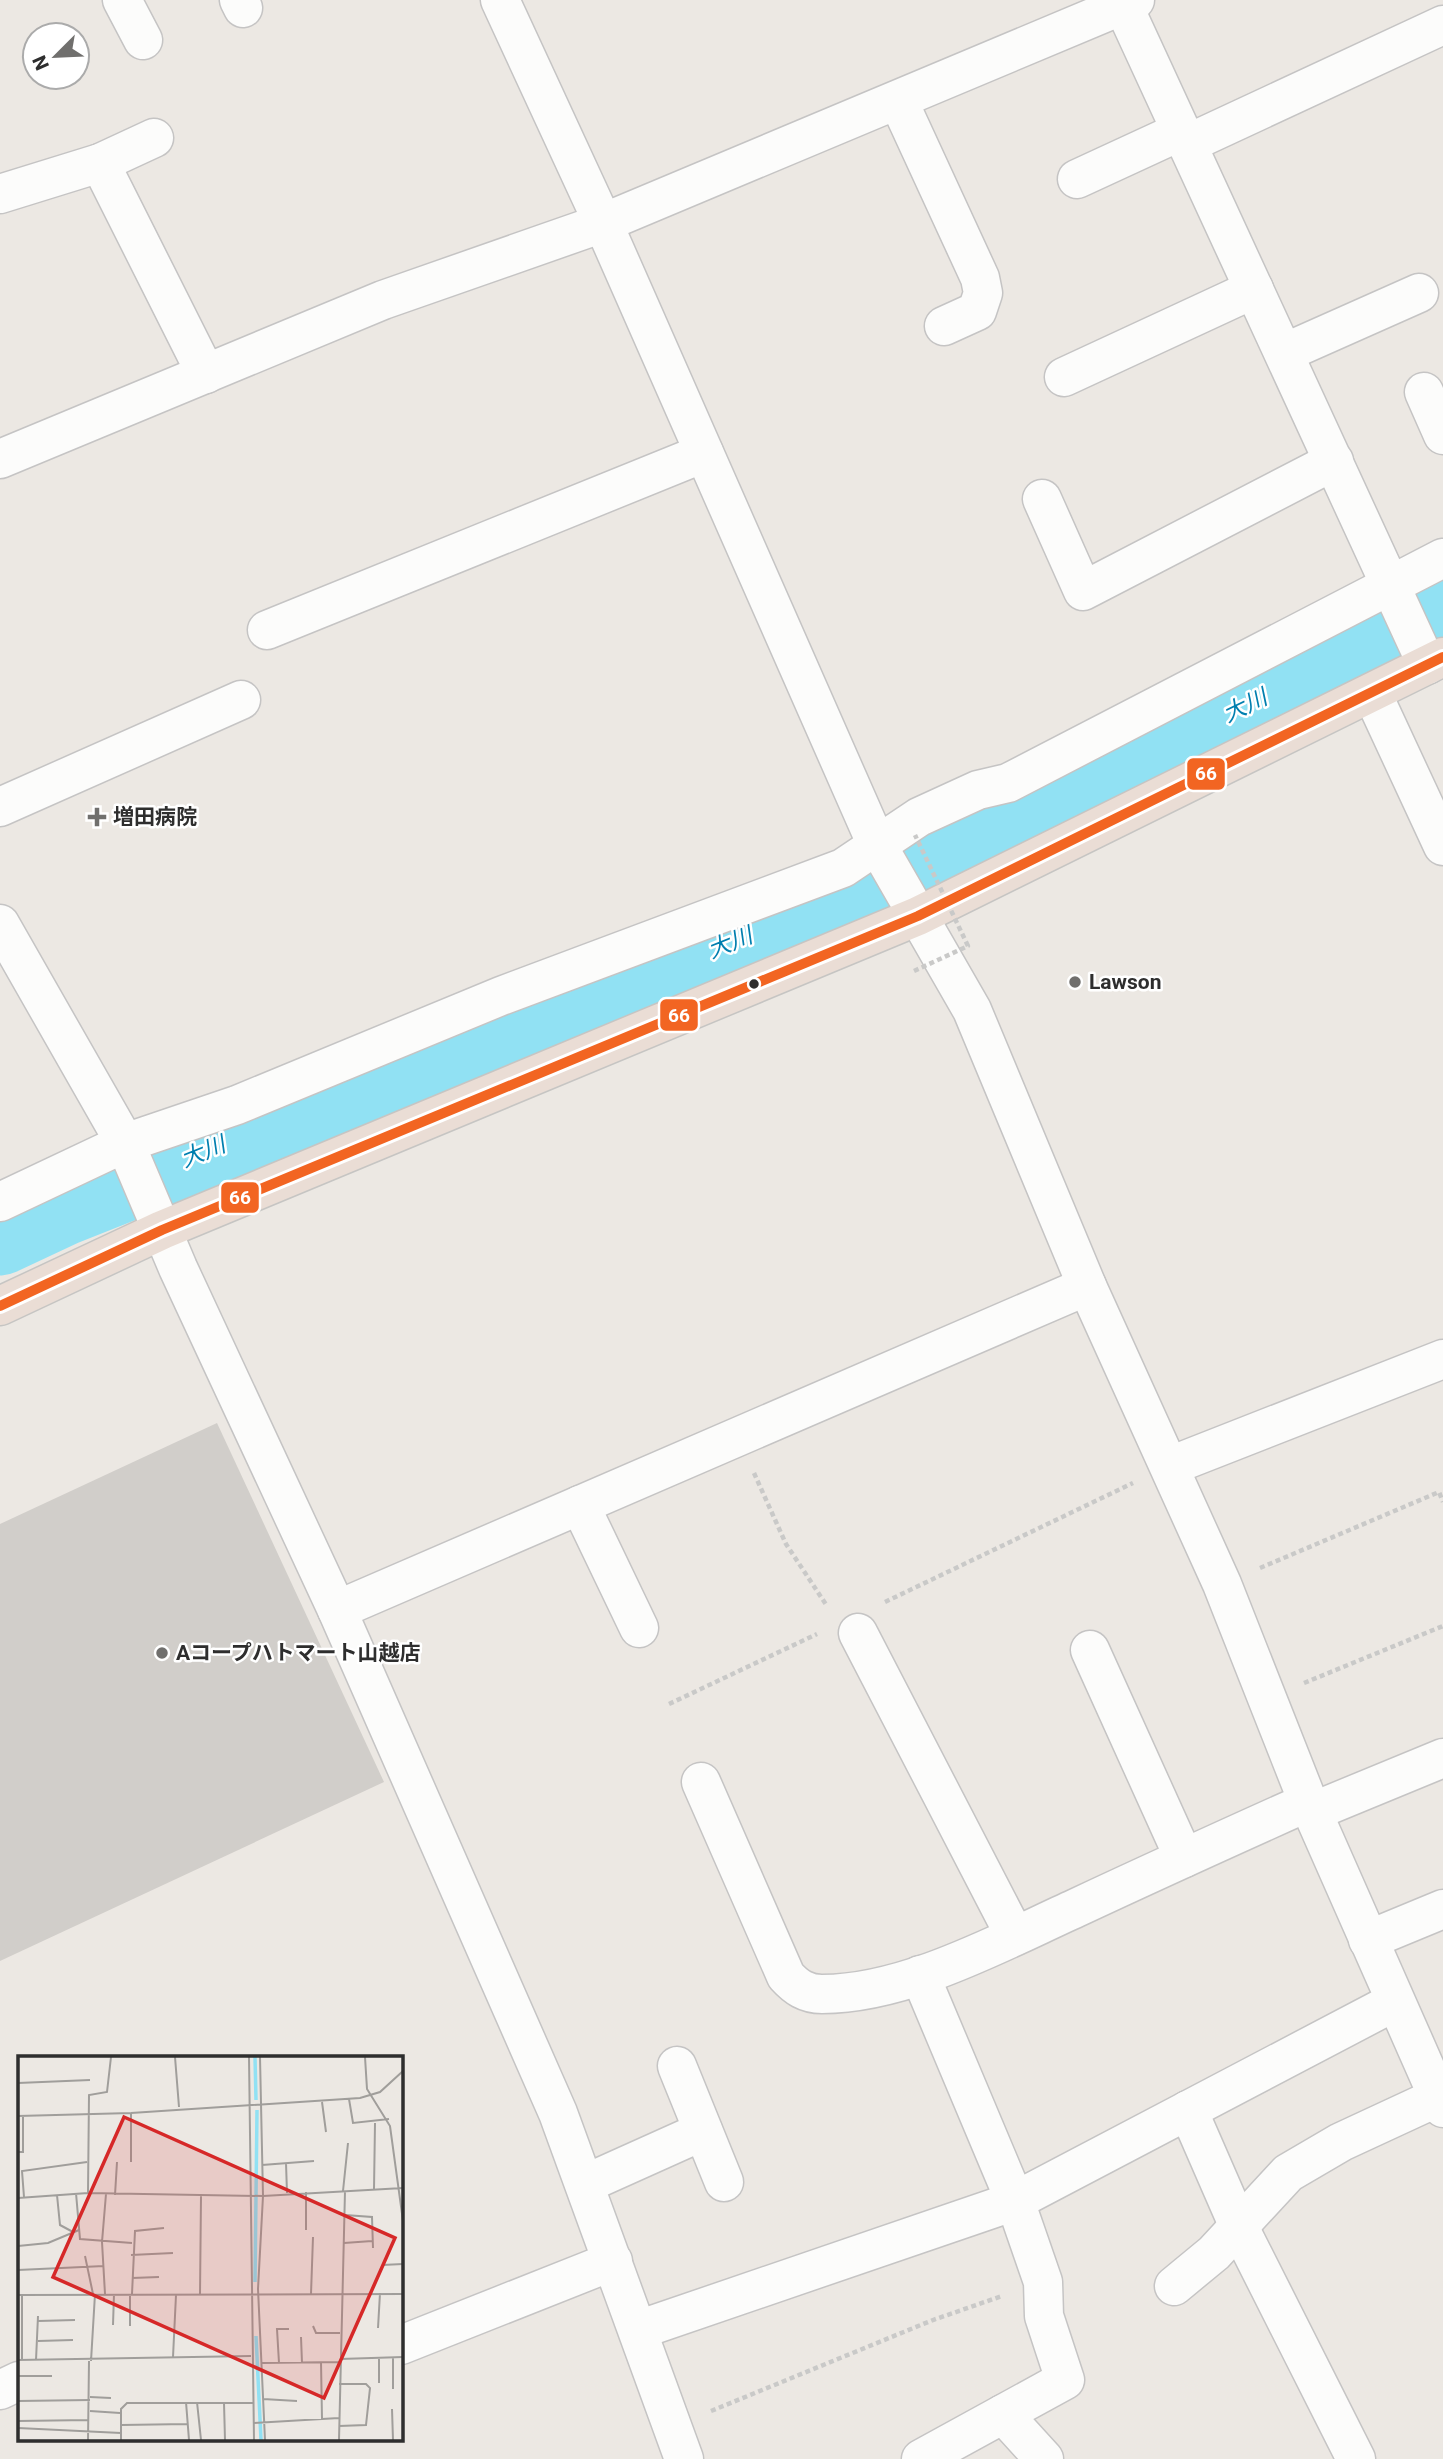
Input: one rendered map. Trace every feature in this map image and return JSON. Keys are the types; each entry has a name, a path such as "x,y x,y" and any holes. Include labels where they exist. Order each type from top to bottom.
{"highway":[{"path":"0,1307 155,1213 897,878 1372,693 1428,655"}],"street":[{"path":"121,0 143,40"},
{"path":"500,0 897,878 972,1010 1087,1286 1223,1584 1310,1807 1394,2002 1438,2089 1288,2173 1239,2227 1174,2286"},
{"path":"0,459 383,300 603,223 898,100 1110,5 1184,138 1395,595 1428,655"},
{"path":"1077,179 1184,138 1443,24"},
{"path":"898,100 980,278 983,293 977,311 944,326"},
{"path":"0,194 100,163 153,138"},
{"path":"100,163 206,374"},
{"path":"1064,377 1254,289"},
{"path":"1284,353 1419,293"},
{"path":"1424,392 1443,435"},
{"path":"267,630 704,453"},
{"path":"1042,499 1083,591 1334,461"},
{"path":"897,878 919,817 978,790 1008,783 1395,595 1443,558"},
{"path":"1372,693 1443,846"},
{"path":"0,807 241,700"},
{"path":"0,1202 501,996 843,868 897,878"},
{"path":"0,924 12,974 127,1150 337,1609 552,2101 614,2261 679,2443"},
{"path":"337,1609 1087,1286"},
{"path":"1170,1466 1443,1359"},
{"path":"580,1504 639,1628"},
{"path":"857,1621 1015,1936"},
{"path":"1090,1650 1184,1858"},
{"path":"701,1782 786,1976 798,1989 820,1994 856,1990 920,1975 1015,1936 1184,1858 1310,1807 1443,1758"},
{"path":"1368,1940 1443,1909"},
{"path":"920,1975 1015,2201 1043,2283 1044,2316 1065,2380 921,2459"},
{"path":"638,2330 1015,2201 1394,2002"},
{"path":"677,2066 724,2182"},
{"path":"1188,2110 1239,2227 1356,2459"},
{"path":"585,2184 703,2131"},
{"path":"402,2344 614,2261"},
{"path":"0,2390 18,2381"},
{"path":"1003,2414 1041,2457"}],"path":[{"path":"914,971 968,946 915,835"},
{"path":"738,1437 786,1544 857,1621"},
{"path":"669,1704 857,1621 1170,1466"},
{"path":"1223,1584 1439,1492 1443,1502"},
{"path":"1267,1698 1443,1626"},
{"path":"679,2443 933,2320 1043,2283"}],"building":[{"name":"Aコープハトマート山越店","path":"217,1423 384,1782 0,1961 0,1524"}],"waterway":[{"name":"大川","path":"0,1237 64,1207 855,893 1443,611"}],"transit line":[{"name":"66","path":"0,1306 162,1230 918,916 1443,657"}],"place":[{"name":"増田病院","path":"97,817"},
{"name":"Lawson","path":"1075,982"},
{"name":"Aコープハトマート山越店","path":"162,1653"}]}
